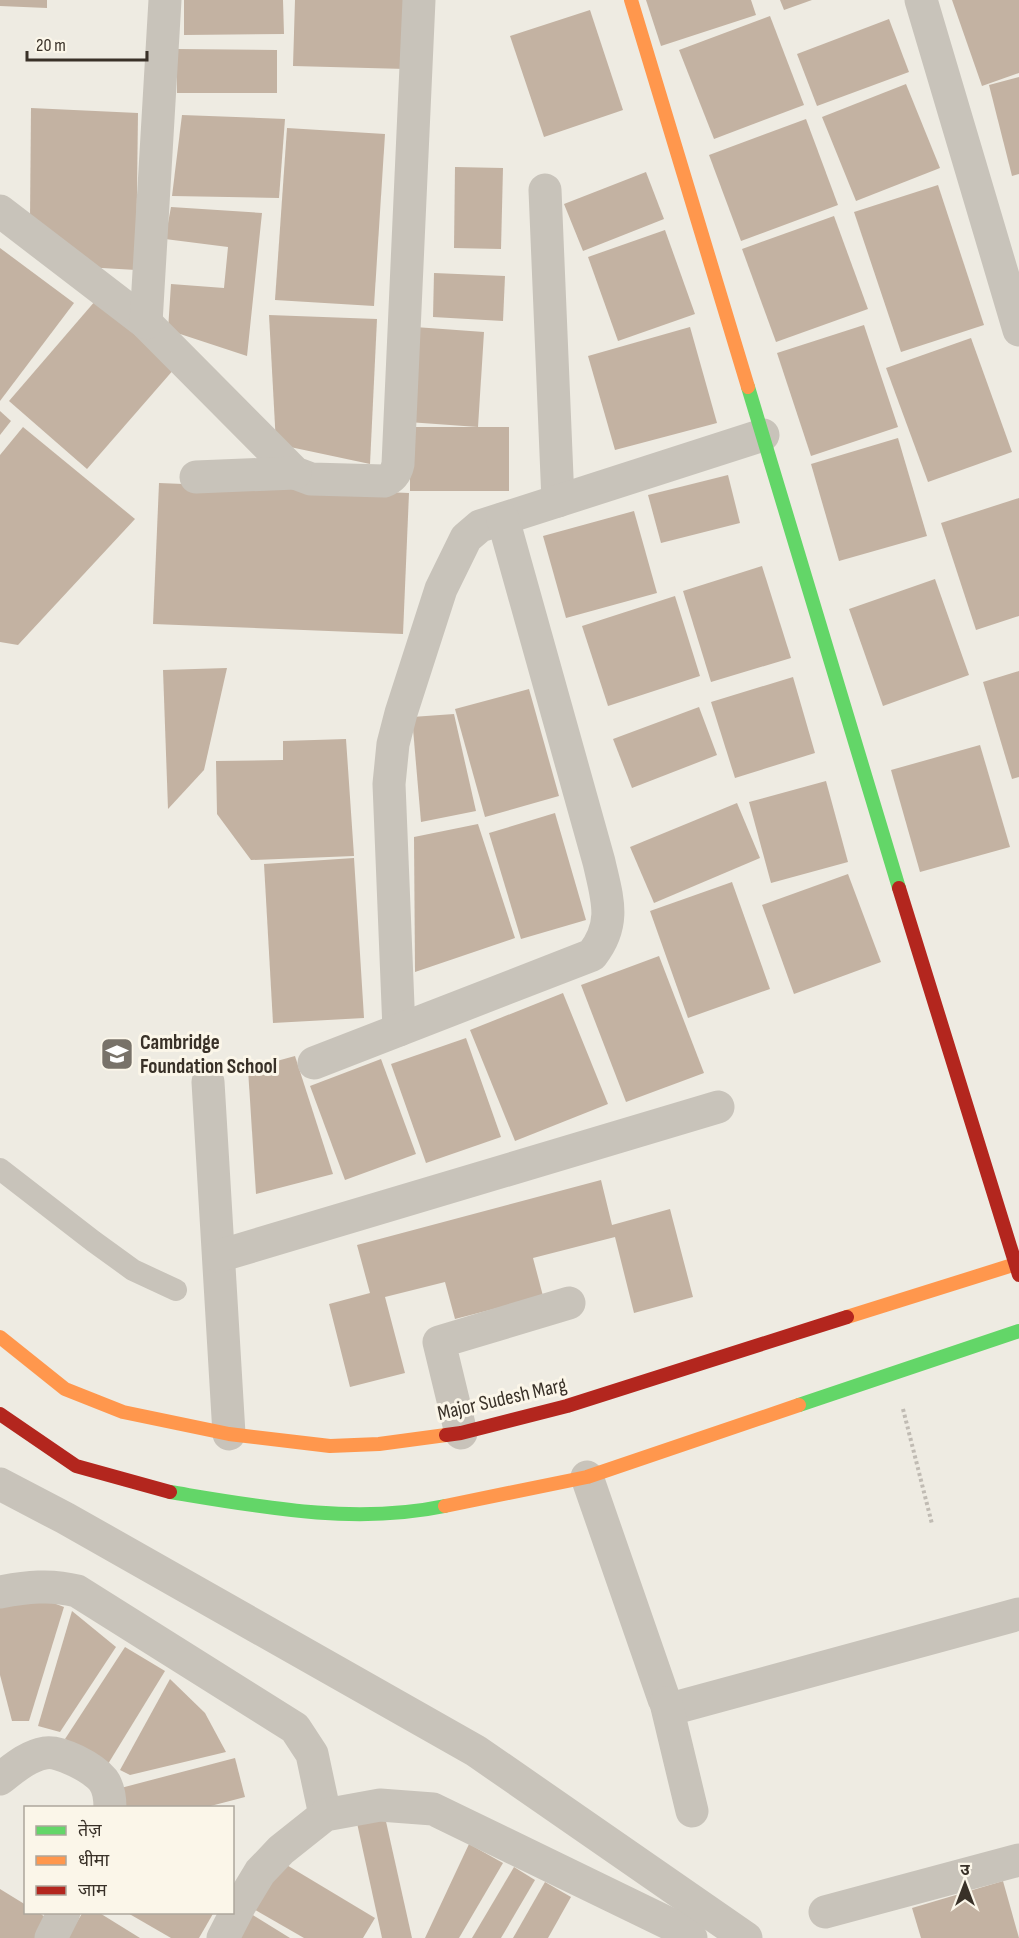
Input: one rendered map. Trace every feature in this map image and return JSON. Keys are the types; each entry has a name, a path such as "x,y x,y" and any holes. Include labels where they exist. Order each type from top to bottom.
{"street":[{"path":"146,323 165,0"},
{"path":"196,477 295,474 311,479 384,482 394,475 419,0"},
{"path":"631,0 1018,1267"},
{"path":"921,0 1019,330"},
{"path":"545,190 558,501"},
{"path":"0,211 146,323 295,474"},
{"path":"399,1030 389,784 393,744 400,713 437,600 466,538 480,526 763,435"},
{"path":"314,1063 592,955 601,944 608,925 609,907 600,862 503,519"},
{"path":"208,1082 229,1434"},
{"path":"219,1256 718,1107"},
{"name":"Major Sudesh Marg","path":"0,1337 65,1389 123,1412 229,1434 330,1446 379,1444 461,1433 567,1406 1018,1267"},
{"path":"461,1433 439,1342 569,1303"},
{"path":"0,1414 76,1466 158,1491 268,1508 354,1515 435,1508 587,1477 1019,1331"},
{"path":"587,1477 666,1703 692,1810"},
{"path":"0,1484 65,1518 476,1751 746,1938"},
{"path":"0,1592 41,1586 61,1586 77,1591 295,1728 312,1754 325,1815"},
{"path":"666,1703 669,1707 678,1707 1019,1614"},
{"path":"0,1779 32,1757 46,1752 63,1754 104,1781 110,1795 110,1806"},
{"path":"223,1938 260,1872 281,1850 325,1815 380,1805 433,1809 670,1924 691,1938"},
{"path":"825,1912 1019,1860"},
{"path":"51,1938 63,1914"}],"lane":[{"path":"0,1169 133,1270 176,1290"}],"path":[{"path":"894,1373 932,1524"}],"building":[{"path":"0,0 47,0 47,8 0,6"},
{"path":"184,0 283,0 284,34 184,35"},
{"path":"295,0 408,0 406,69 293,66"},
{"path":"646,0 751,0 756,15 661,46"},
{"path":"780,0 812,0 784,10"},
{"path":"952,0 1019,0 1019,73 982,86"},
{"path":"590,10 623,110 544,137 510,36"},
{"path":"770,16 804,105 714,139 679,50"},
{"path":"889,19 909,72 817,106 797,54"},
{"path":"177,49 277,50 277,93 177,93"},
{"path":"1019,77 1019,174 1012,176 989,85"},
{"path":"906,84 940,168 856,201 822,117"},
{"path":"31,108 138,113 136,270 85,267 30,219"},
{"path":"182,115 285,119 279,198 172,196"},
{"path":"806,119 838,205 741,241 709,155"},
{"path":"287,128 385,134 374,306 275,300"},
{"path":"455,167 503,168 501,249 454,248"},
{"path":"646,172 664,219 583,251 564,204"},
{"path":"938,185 984,325 901,352 854,212"},
{"path":"171,207 262,213 247,356 168,330 171,284 224,288 228,247 165,239"},
{"path":"834,216 868,309 776,342 742,249"},
{"path":"665,230 695,314 618,341 588,257"},
{"path":"0,248 74,303 0,401"},
{"path":"434,273 505,276 503,321 433,317"},
{"path":"96,300 175,368 87,469 9,401"},
{"path":"269,315 377,319 370,464 276,444"},
{"path":"864,325 898,427 811,456 777,353"},
{"path":"415,327 484,332 478,427 408,422"},
{"path":"690,327 717,423 615,450 588,356"},
{"path":"971,338 1012,452 928,482 886,368"},
{"path":"0,411 11,421 0,435"},
{"path":"23,427 135,519 18,645 0,642 0,455"},
{"path":"410,427 509,427 509,491 410,491"},
{"path":"898,438 927,536 839,561 811,464"},
{"path":"728,475 740,523 661,543 648,495"},
{"path":"159,483 409,493 403,634 153,624"},
{"path":"1019,498 1019,616 976,630 941,523"},
{"path":"634,511 657,593 566,618 543,536"},
{"path":"762,566 791,658 711,682 683,591"},
{"path":"935,579 969,675 883,706 849,609"},
{"path":"675,596 700,676 608,706 582,626"},
{"path":"227,668 204,770 168,809 163,670"},
{"path":"1019,671 1019,777 1012,779 983,682"},
{"path":"793,677 815,753 735,778 711,702"},
{"path":"529,689 559,796 485,817 455,709"},
{"path":"699,707 717,755 632,788 613,739"},
{"path":"454,714 476,811 421,822 412,717"},
{"path":"346,739 354,856 251,860 217,814 216,761 283,760 283,741"},
{"path":"980,745 1010,847 920,872 891,770"},
{"path":"826,781 848,862 771,883 749,802"},
{"path":"737,803 760,858 654,903 630,847"},
{"path":"555,813 586,920 521,939 489,833"},
{"path":"478,824 515,938 415,972 414,837"},
{"path":"354,858 364,1018 273,1023 264,864"},
{"path":"848,874 881,962 794,994 762,905"},
{"path":"732,882 770,989 688,1018 650,911"},
{"path":"659,956 704,1073 626,1102 581,985"},
{"path":"563,993 608,1104 515,1141 470,1030"},
{"path":"466,1038 501,1137 426,1163 391,1064"},
{"path":"295,1056 333,1174 256,1194 248,1069"},
{"path":"381,1059 416,1154 345,1180 310,1086"},
{"path":"601,1180 612,1225 670,1209 693,1297 634,1313 615,1237 533,1258 543,1296 455,1319 445,1282 385,1297 405,1373 350,1387 329,1304 370,1293 357,1245"},
{"path":"35,1596 64,1607 29,1721 12,1721 0,1675 0,1605"},
{"path":"72,1611 116,1647 60,1732 38,1726"},
{"path":"125,1647 165,1671 108,1764 65,1739"},
{"path":"170,1679 205,1713 226,1752 130,1775 120,1770"},
{"path":"235,1758 245,1797 211,1806 121,1806 117,1789"},
{"path":"385,1817 412,1938 382,1938 357,1823"},
{"path":"469,1844 503,1863 459,1938 425,1938"},
{"path":"280,1861 375,1918 363,1938 304,1938 252,1908"},
{"path":"514,1867 535,1880 501,1938 472,1938"},
{"path":"1003,1881 1019,1938 921,1938 912,1908"},
{"path":"545,1882 571,1897 548,1938 513,1938"},
{"path":"0,1889 24,1904 24,1914 41,1914 49,1920 38,1938 0,1938"},
{"path":"248,1912 290,1938 232,1938"},
{"path":"82,1914 101,1914 140,1938 67,1938"},
{"path":"129,1914 213,1914 199,1938 171,1938"}],"traffic: fast":[{"path":"748,387 899,888"},
{"path":"799,1405 1019,1331"},
{"path":"170,1492 273,1508 342,1514 376,1514 445,1506"}],"traffic: slow":[{"path":"631,0 748,387"},
{"path":"847,1317 1019,1263"},
{"path":"0,1337 65,1389 123,1412 229,1434 330,1446 379,1444 446,1435"},
{"path":"445,1506 587,1477 799,1405"}],"traffic: jam":[{"path":"899,888 1019,1275"},
{"path":"446,1435 567,1406 847,1317"},
{"path":"0,1414 76,1466 170,1492"}],"place":[{"name":"Cambridge Foundation School","path":"117,1054"}]}
